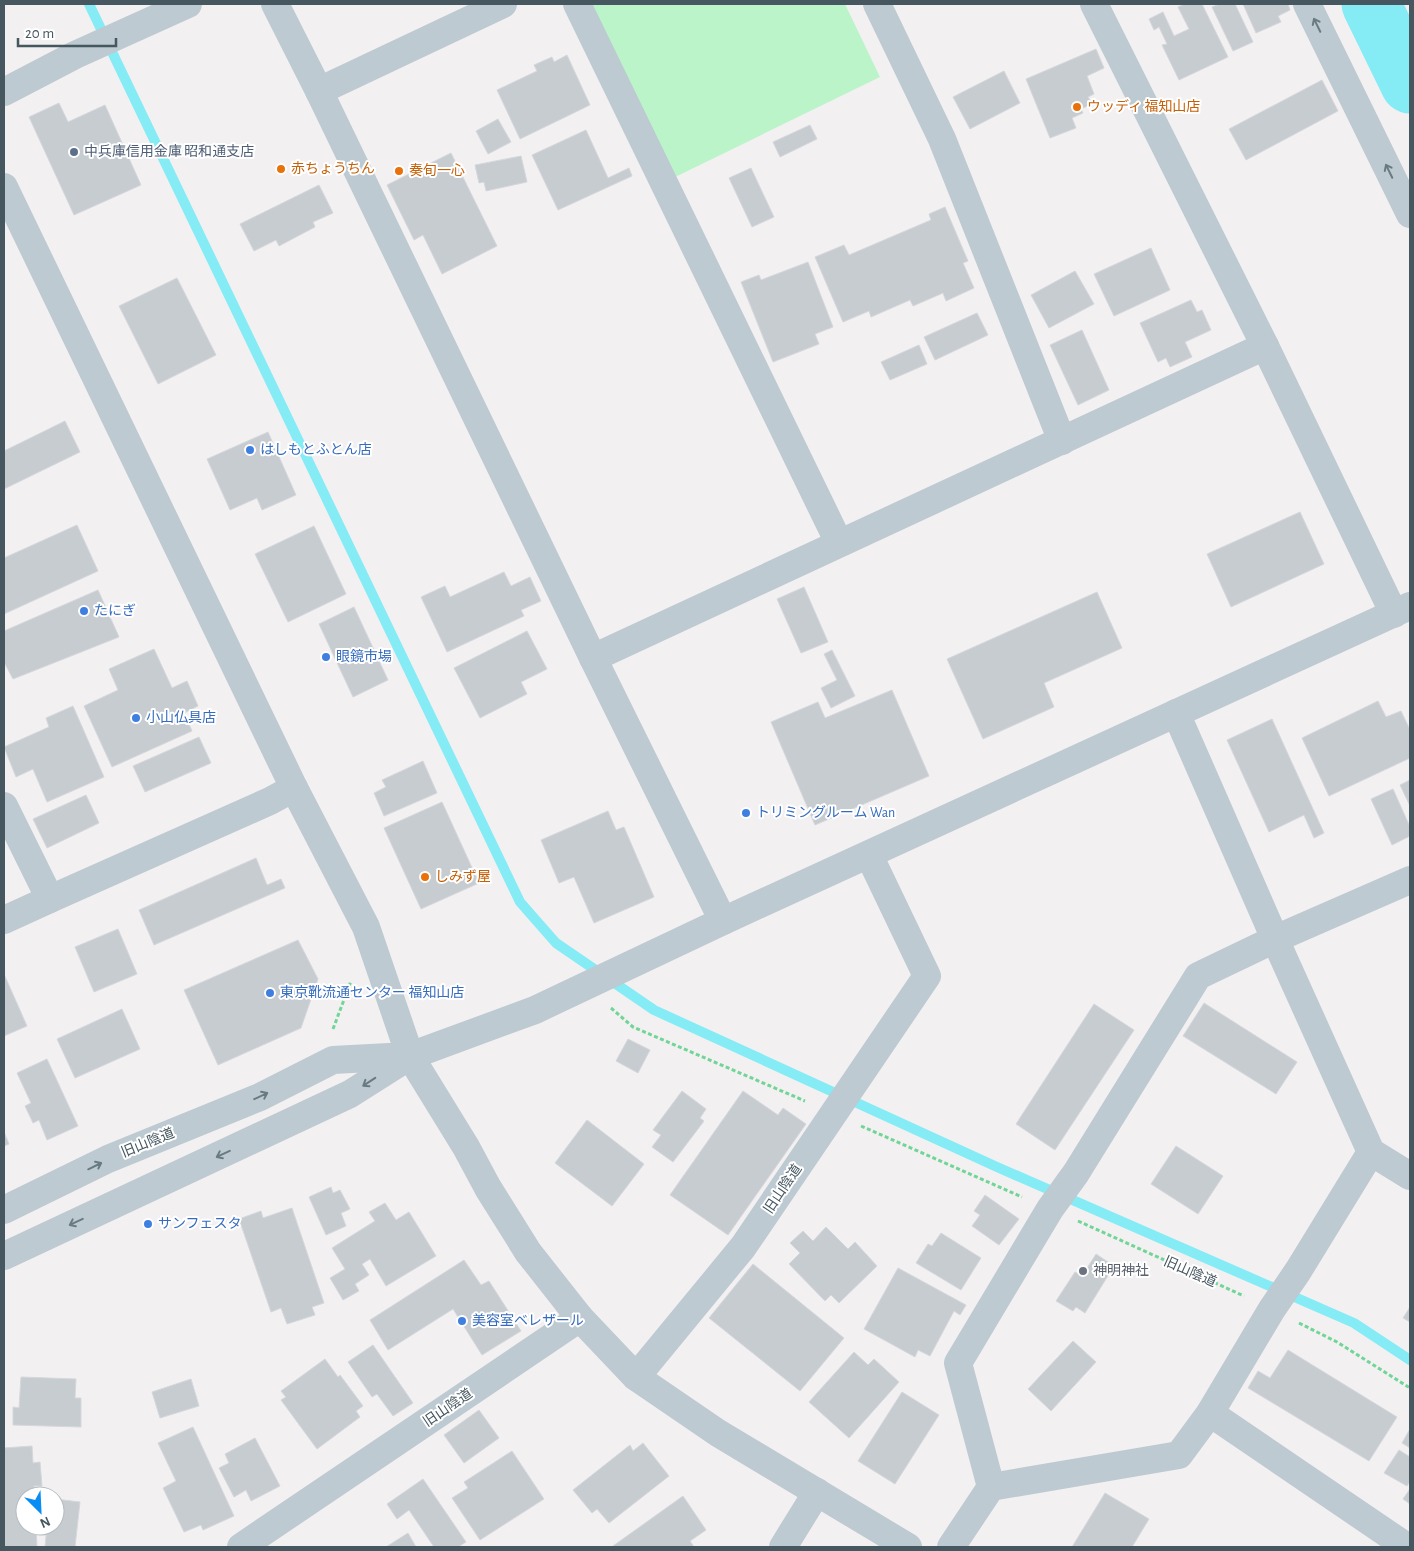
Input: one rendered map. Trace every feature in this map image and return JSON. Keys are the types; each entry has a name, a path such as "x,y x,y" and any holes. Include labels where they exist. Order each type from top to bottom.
{"street":[{"path":"4,92 75,55 188,4"},
{"path":"275,4 723,921"},
{"path":"319,91 503,4"},
{"path":"577,4 839,544"},
{"path":"877,4 942,139 1062,441"},
{"path":"4,1256 350,1094 410,1056 535,1010 614,971 1402,610 1265,346 1094,4"},
{"path":"1307,4 1410,214"},
{"path":"4,187 294,788 366,927 410,1056 528,1252 580,1318 636,1377 718,1433 908,1547"},
{"path":"593,658 1265,346"},
{"path":"1176,713 1371,1152 1410,1176"},
{"path":"4,920 270,801 294,788"},
{"path":"4,806 50,899"},
{"path":"834,1114 927,976 870,855"},
{"path":"991,1487 958,1363 1050,1209 1076,1172 1198,976 1275,939 1410,880"},
{"name":"旧山陰道","path":"4,1210 108,1159 260,1097 333,1060 410,1056"},
{"name":"旧山陰道","path":"636,1377 743,1247 834,1114"},
{"path":"951,1547 991,1487 1179,1455 1210,1413 1272,1309 1298,1271 1371,1152"},
{"name":"旧山陰道","path":"241,1547 580,1318"},
{"path":"1210,1413 1407,1547"},
{"path":"783,1547 818,1492"}],"path":[{"path":"331,1033 353,975"},
{"path":"606,1004 633,1027 834,1114"},
{"name":"旧山陰道","path":"834,1114 1272,1309 1337,1342 1410,1388"}],"green space":[{"path":"582,4 845,4 880,77 667,181"}],"building":[{"path":"1185,4 1202,4 1228,57 1179,80 1162,45 1167,44 1159,27 1154,30 1149,19 1163,12 1174,36 1189,29 1178,7"},
{"path":"1220,4 1235,4 1253,42 1233,51 1212,7"},
{"path":"1243,4 1288,4 1290,10 1278,16 1281,22 1256,33"},
{"path":"1096,49 1104,68 1087,76 1094,94 1088,97 1092,104 1081,109 1083,113 1072,118 1076,128 1050,138 1026,79"},
{"path":"567,55 590,105 520,139 497,90 537,71 534,65 552,57 554,62"},
{"path":"1004,71 1020,103 970,129 953,97"},
{"path":"1322,80 1338,111 1246,160 1229,129"},
{"path":"59,103 68,122 105,105 141,185 74,215 29,117"},
{"path":"498,119 511,142 488,154 476,131"},
{"path":"810,125 817,139 780,157 773,142"},
{"path":"586,130 608,178 629,168 632,176 558,210 532,155"},
{"path":"451,153 497,246 442,274 423,235 414,240 387,185"},
{"path":"521,156 527,182 486,191 484,182 479,183 475,165"},
{"path":"751,168 774,217 752,227 729,178"},
{"path":"319,185 333,213 313,222 315,227 279,246 276,240 254,251 240,224"},
{"path":"945,207 968,261 963,263 974,288 946,301 943,293 913,306 910,300 871,317 869,311 843,322 815,257 844,245 849,255 931,220 929,214"},
{"path":"1151,248 1170,290 1114,316 1094,274"},
{"path":"808,262 833,327 815,334 819,344 773,362 741,282 759,275 761,280"},
{"path":"1075,271 1094,304 1049,328 1031,295"},
{"path":"177,278 216,355 158,384 119,306"},
{"path":"1191,300 1197,312 1202,310 1211,330 1185,342 1192,357 1170,367 1166,358 1158,362 1140,323"},
{"path":"977,313 988,335 935,360 924,337"},
{"path":"1082,330 1109,390 1078,405 1050,345"},
{"path":"919,345 927,364 890,380 881,362"},
{"path":"65,421 80,452 4,489 4,451"},
{"path":"268,432 296,495 262,510 257,498 230,510 207,459"},
{"path":"1300,512 1324,564 1231,607 1207,554"},
{"path":"77,525 98,571 4,614 4,558"},
{"path":"314,526 346,594 288,622 255,554"},
{"path":"504,572 511,586 530,577 541,601 521,610 524,616 447,652 421,597 445,586 450,597"},
{"path":"804,587 828,642 801,653 777,599"},
{"path":"98,590 119,637 13,679 4,662 4,631"},
{"path":"1097,592 1122,648 1044,683 1054,707 983,739 947,659"},
{"path":"354,607 388,680 353,697 319,624"},
{"path":"527,631 547,669 521,682 527,694 480,718 454,668"},
{"path":"154,649 172,688 187,681 198,706 184,713 192,731 112,767 84,706 118,690 109,669"},
{"path":"832,650 855,696 831,708 821,688 837,680 824,654"},
{"path":"892,690 929,776 815,825 771,722 818,702 825,718"},
{"path":"1378,701 1386,717 1401,711 1410,730 1410,758 1329,796 1302,738"},
{"path":"73,706 104,777 47,802 33,769 16,777 4,747 49,727 46,718"},
{"path":"1272,719 1324,833 1314,838 1304,815 1269,832 1227,740"},
{"path":"199,737 211,763 145,792 133,766"},
{"path":"423,761 437,793 384,816 374,793 386,787 382,780"},
{"path":"1410,780 1410,806 1400,785"},
{"path":"1393,789 1410,827 1410,836 1392,845 1371,799"},
{"path":"86,795 99,823 47,848 33,819"},
{"path":"442,802 479,883 421,909 384,828"},
{"path":"608,811 616,830 624,827 654,897 594,923 574,877 559,883 541,840"},
{"path":"256,858 267,885 281,879 285,888 154,945 139,910"},
{"path":"118,929 137,974 94,992 75,947"},
{"path":"298,940 318,979 301,1028 218,1065 184,990"},
{"path":"4,974 27,1026 4,1036"},
{"path":"1204,1003 1297,1062 1276,1094 1183,1036"},
{"path":"1094,1004 1134,1030 1055,1150 1016,1124"},
{"path":"122,1009 140,1049 75,1078 57,1039"},
{"path":"628,1039 650,1050 638,1073 616,1061"},
{"path":"47,1059 78,1126 47,1140 39,1120 33,1123 25,1106 31,1103 17,1073"},
{"path":"682,1091 706,1109 700,1118 704,1121 673,1162 652,1147 661,1135 653,1130"},
{"path":"743,1091 778,1115 783,1108 806,1124 728,1235 670,1195"},
{"path":"587,1120 644,1164 612,1206 555,1163"},
{"path":"4,1132 9,1144 4,1146"},
{"path":"1176,1146 1223,1176 1198,1214 1151,1184"},
{"path":"331,1187 333,1193 340,1190 350,1209 341,1213 346,1226 326,1235 309,1197"},
{"path":"985,1195 1019,1219 999,1245 972,1226 980,1215 974,1211"},
{"path":"385,1203 396,1220 409,1212 436,1256 386,1286 370,1259 362,1264 369,1275 355,1284 359,1291 343,1300 330,1278 345,1269 332,1248 375,1221 369,1212"},
{"path":"292,1208 324,1303 312,1307 315,1315 287,1324 281,1308 271,1312 239,1219 261,1211 263,1218"},
{"path":"826,1227 848,1249 855,1242 877,1266 839,1303 831,1295 825,1301 789,1264 800,1253 790,1243 803,1231 813,1241"},
{"path":"941,1233 981,1258 961,1290 916,1263 928,1244 932,1246"},
{"path":"1096,1254 1114,1266 1085,1313 1076,1307 1073,1311 1056,1301 1075,1272 1082,1276"},
{"path":"464,1260 481,1285 489,1281 521,1331 482,1355 453,1309 388,1350 370,1320"},
{"path":"753,1264 844,1338 800,1391 709,1318"},
{"path":"898,1268 966,1305 960,1315 954,1311 930,1356 918,1350 915,1357 864,1329"},
{"path":"1410,1307 1410,1322 1403,1318"},
{"path":"1073,1341 1096,1362 1051,1411 1028,1389"},
{"path":"373,1345 413,1403 393,1416 377,1394 372,1397 348,1362"},
{"path":"1288,1350 1397,1417 1369,1461 1248,1388 1258,1371 1270,1378"},
{"path":"854,1352 868,1365 874,1359 899,1382 849,1438 809,1402"},
{"path":"325,1359 338,1377 340,1375 363,1406 356,1411 360,1417 317,1449 281,1400 286,1397 281,1391"},
{"path":"21,1377 76,1379 75,1398 81,1398 81,1427 13,1425 13,1407 19,1408"},
{"path":"191,1379 199,1406 160,1418 152,1392"},
{"path":"902,1392 939,1415 895,1484 858,1461"},
{"path":"479,1410 499,1438 464,1463 444,1435"},
{"path":"193,1427 234,1516 203,1530 201,1525 184,1532 163,1488 176,1481 158,1443"},
{"path":"1410,1429 1410,1448 1402,1443"},
{"path":"255,1438 280,1486 251,1501 246,1490 234,1497 219,1468 229,1463 225,1454"},
{"path":"643,1443 669,1476 609,1523 597,1509 592,1513 573,1490 630,1445 633,1451"},
{"path":"32,1446 33,1463 40,1462 42,1486 15,1486 15,1536 36,1536 37,1547 4,1547 4,1448"},
{"path":"1399,1450 1410,1457 1410,1481 1407,1486 1384,1473"},
{"path":"512,1451 544,1499 480,1540 452,1498 468,1488 464,1482"},
{"path":"423,1479 466,1542 458,1547 434,1547 409,1510 397,1519 387,1504"},
{"path":"1410,1489 1410,1504 1403,1499"},
{"path":"1105,1493 1149,1519 1132,1547 1072,1547"},
{"path":"683,1496 706,1530 690,1541 694,1547 613,1546"},
{"path":"65,1500 80,1502 75,1547 45,1547 46,1536 65,1536"},
{"path":"408,1533 416,1547 386,1547"}],"waterway":[{"path":"89,4 520,902 556,943 654,1010 997,1167 1354,1323 1410,1360"},
{"path":"1371,4 1410,84"}],"place":[{"name":"ウッディ 福知山店","path":"1077,107"},
{"name":"中兵庫信用金庫 昭和通支店","path":"74,152"},
{"name":"赤ちょうちん","path":"281,169"},
{"name":"奏旬一心","path":"399,171"},
{"name":"はしもとふとん店","path":"250,450"},
{"name":"たにぎ","path":"84,611"},
{"name":"眼鏡市場","path":"326,657"},
{"name":"小山仏具店","path":"136,718"},
{"name":"トリミングルーム Wan","path":"746,813"},
{"name":"しみず屋","path":"425,877"},
{"name":"東京靴流通センター 福知山店","path":"270,993"},
{"name":"サンフェスタ","path":"148,1224"},
{"name":"神明神社","path":"1083,1271"},
{"name":"美容室ベレザール","path":"462,1321"}]}
